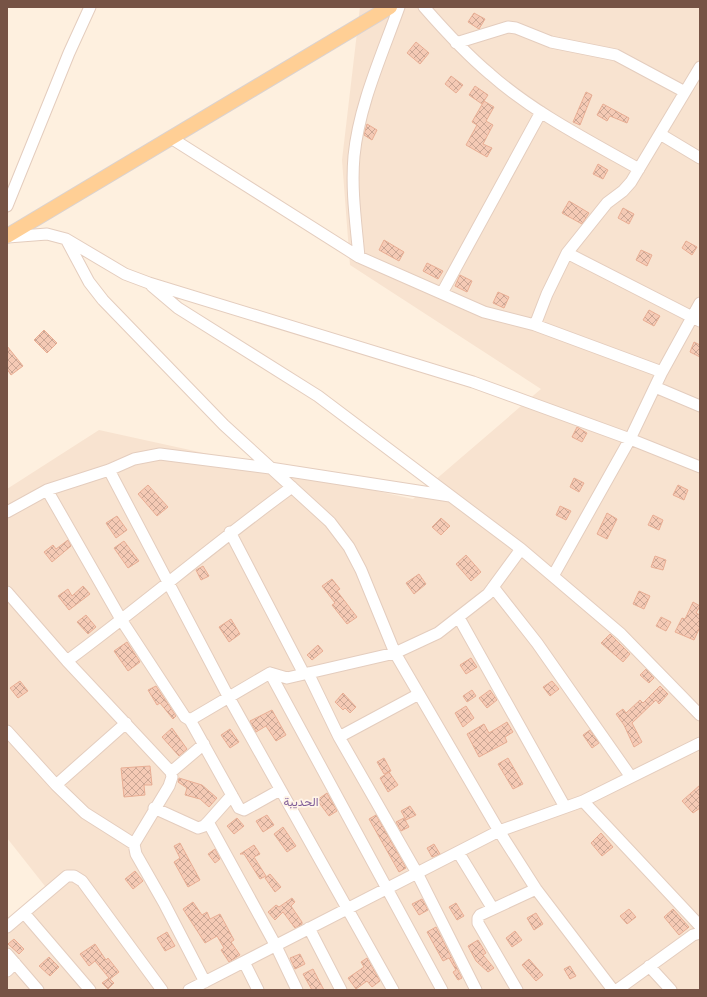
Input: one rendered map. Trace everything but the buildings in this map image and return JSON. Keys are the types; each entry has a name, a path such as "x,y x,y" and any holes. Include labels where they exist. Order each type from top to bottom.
{"main road":[{"path":"7,236 390,7"}],"street":[{"path":"7,206 69,53 90,7"},
{"path":"359,257 352,187 354,155 361,116 399,7"},
{"path":"424,7 456,43 491,76 541,112 639,169"},
{"path":"456,43 508,27 516,28 551,42 616,56 685,92"},
{"path":"535,325 547,294 567,253 607,203 622,191 630,182 700,67"},
{"path":"442,293 541,112"},
{"path":"660,134 700,158"},
{"path":"171,138 359,257 484,312 535,325 662,372"},
{"path":"7,236 47,234 66,239 125,274 149,283 473,382 630,439 700,467"},
{"path":"66,239 89,282 103,300 224,425 330,522 349,547 361,570 395,653 499,831 536,889 613,990"},
{"path":"567,253 696,319"},
{"path":"149,283 178,308 318,396 521,549 621,634 699,710"},
{"path":"553,576 630,439 662,372 696,319 700,303"},
{"path":"655,387 700,406"},
{"path":"7,512 47,490 109,470 134,459 160,454 270,468 451,496"},
{"path":"109,470 228,696 393,990"},
{"path":"67,661 122,621 230,532 292,487"},
{"path":"47,490 122,621 185,717 190,720 239,808 244,810 280,790"},
{"path":"230,532 339,737 417,873 476,990"},
{"path":"190,720 228,696 270,673 286,678 395,653 438,633 459,618 493,587 521,549"},
{"path":"493,587 537,643 631,777"},
{"path":"7,592 67,661 171,772 172,778 169,786 154,808 134,844 136,854 164,903 205,982"},
{"path":"459,618 565,807"},
{"path":"270,673 442,990"},
{"path":"339,737 419,694"},
{"path":"56,785 126,723"},
{"path":"7,731 56,785 86,813 134,844"},
{"path":"189,990 499,831 583,801 700,743"},
{"path":"171,772 204,744"},
{"path":"154,808 198,828 204,826 232,795"},
{"path":"583,801 700,926"},
{"path":"208,822 276,946 297,990"},
{"path":"458,852 493,909"},
{"path":"7,927 67,876 74,876 82,881 162,990"},
{"path":"517,990 478,923 478,918 480,915 536,889"},
{"path":"24,913 90,990"},
{"path":"309,928 341,990"},
{"path":"617,990 649,966 693,936 700,933"},
{"path":"7,954 11,967 38,990"},
{"path":"244,962 258,990"},
{"path":"649,966 671,990"}],"shaded area":[{"path":"360,7 700,7 700,990 7,990 7,925 48,890 7,838 7,489 99,430 413,499 541,389 350,265 342,160"}],"district":[{"name":"الحديبة","path":"301,802"}]}
